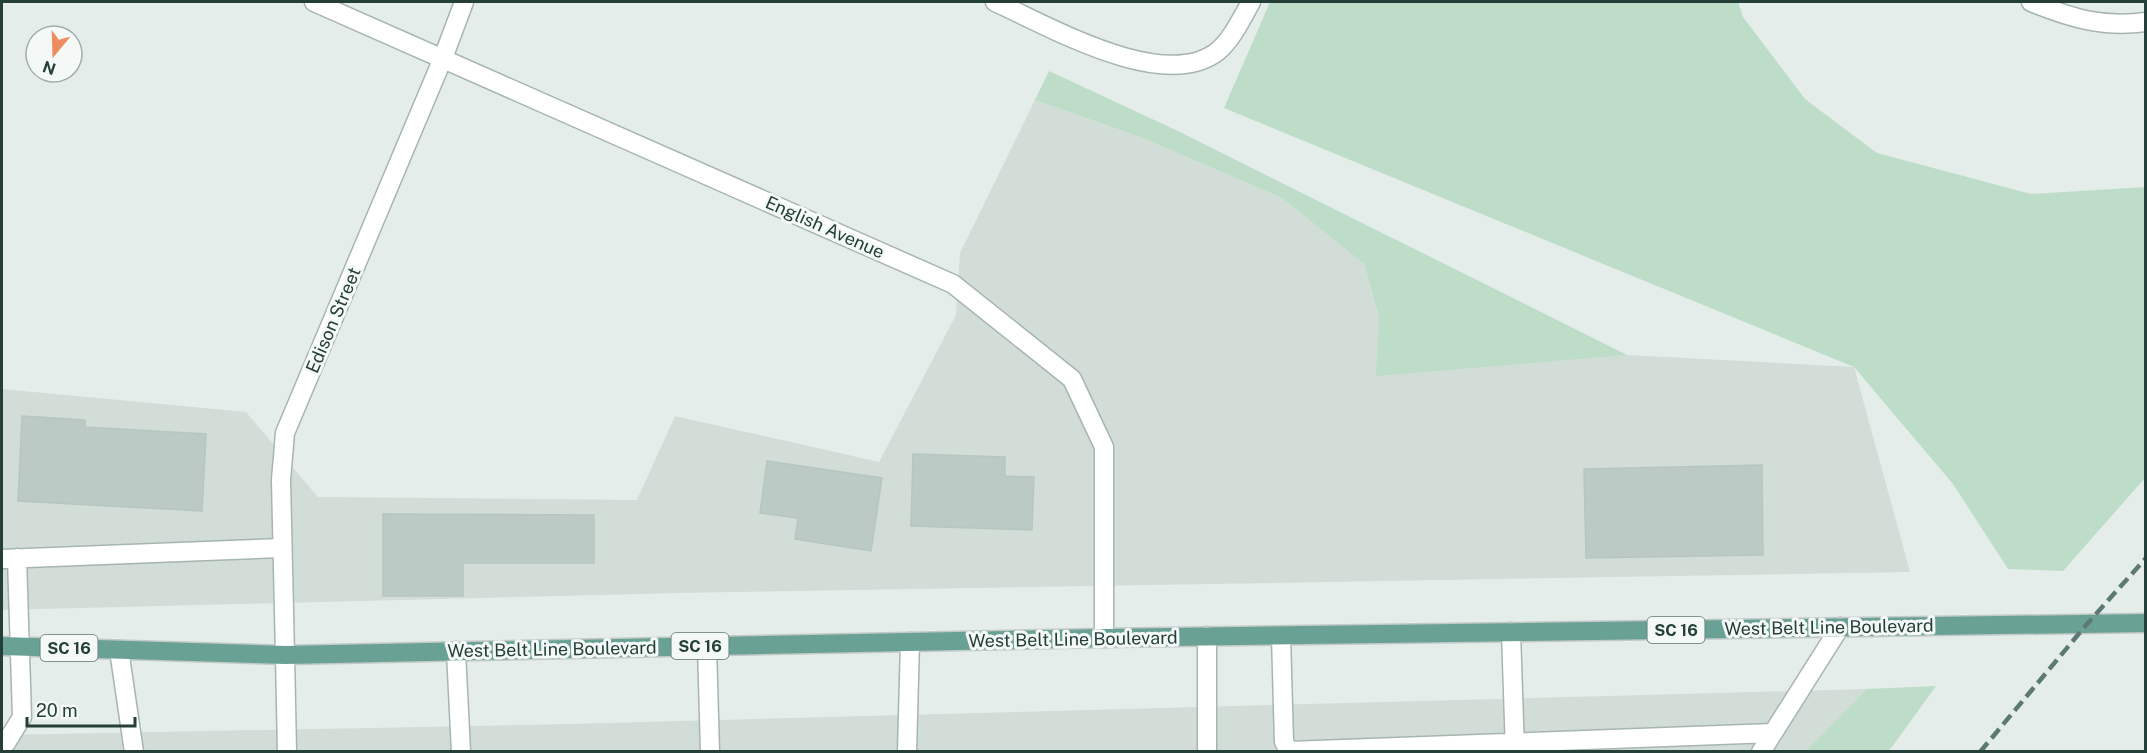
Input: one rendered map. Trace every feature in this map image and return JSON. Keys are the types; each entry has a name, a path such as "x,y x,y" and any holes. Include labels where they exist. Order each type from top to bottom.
{"main road":[{"name":"West Belt Line Boulevard","path":"10,646 285,655 1207,636 2145,623"}],"street":[{"name":"English Avenue","path":"314,2 953,284 1072,379 1104,447 1104,638"},
{"name":"Edison Street","path":"287,752 281,480 285,433 443,58 464,2"},
{"path":"995,2 1123,58 1143,63 1172,64 1189,63 1217,52 1227,41 1251,2"},
{"path":"2031,2 2081,20 2105,25 2145,22"},
{"path":"2,747 22,717 10,646 9,559 282,548"},
{"path":"1761,752 1840,627"},
{"path":"1511,632 1515,747"},
{"path":"1207,636 1207,752"},
{"path":"1281,636 1284,742 1289,751 1515,747 1773,732"},
{"path":"907,752 910,642"},
{"path":"707,646 710,752"},
{"path":"119,650 134,752"},
{"path":"456,651 461,752"}],"shaded area":[{"path":"1035,100 1140,137 1282,198 1364,264 1379,316 1378,339 1854,367 1910,572 679,593 2,610 2,389 246,412 318,497 637,500 675,416 879,462 956,315 960,253"},
{"path":"1867,689 1806,752 2,752 2,735 571,724"}],"green space":[{"path":"1270,2 1738,2 1743,17 1805,99 1877,153 2031,194 2145,187 2145,478 2063,571 2008,569 1953,484 1854,367 1224,108"},
{"path":"1049,71 1180,132 1627,355 1376,376 1379,316 1364,264 1282,198 1140,137 1035,100"},
{"path":"1936,686 1889,751 1806,751 1867,689"}],"building":[{"path":"22,416 85,420 85,427 206,434 202,511 18,501"},
{"path":"913,454 1005,457 1005,476 1034,477 1032,530 911,526"},
{"path":"767,461 882,478 871,551 795,539 798,518 760,513"},
{"path":"1762,465 1763,555 1586,558 1584,469"},
{"path":"383,514 594,515 594,563 463,563 463,596 383,596"}],"railway":[{"path":"1980,752 2087,624 2146,558"}]}
